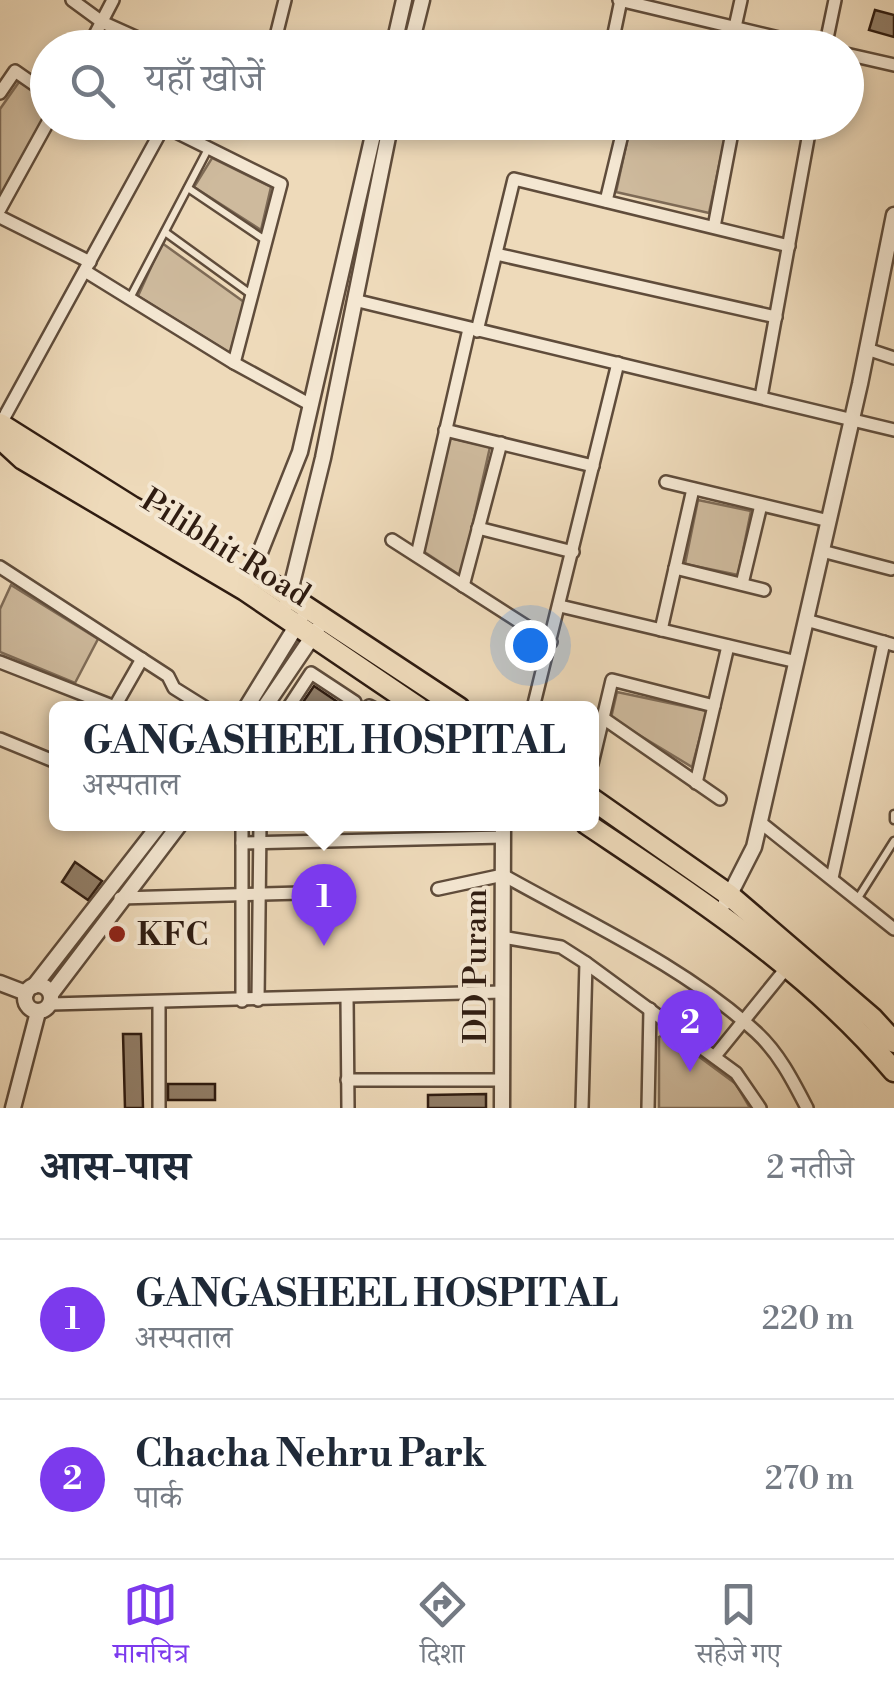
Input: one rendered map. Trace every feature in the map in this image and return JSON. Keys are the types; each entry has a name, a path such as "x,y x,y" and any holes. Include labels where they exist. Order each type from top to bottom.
{"highway":[{"path":"0,425 249,581"},
{"name":"Pilibhit Road","path":"0,438 23,459 249,581 410,701"},
{"path":"302,617 447,701"},
{"path":"599,804 872,1018 894,1042"},
{"path":"599,831 725,903 866,1038 894,1071"}],"street":[{"path":"72,0 120,30"},
{"path":"98,30 113,0"},
{"path":"278,30 285,0"},
{"path":"397,30 404,0"},
{"path":"414,30 422,0"},
{"path":"614,30 620,0 658,4 748,30"},
{"path":"735,27 741,0"},
{"path":"828,30 835,0"},
{"path":"864,58 894,65"},
{"path":"0,93 15,70 30,81"},
{"path":"39,140 0,213 88,266 130,299 234,364 311,405"},
{"path":"0,425 156,140"},
{"path":"194,140 281,184 234,364"},
{"path":"249,581 300,452 372,140"},
{"path":"267,701 302,617 354,300 388,140"},
{"path":"606,201 621,140"},
{"path":"714,228 731,140"},
{"path":"761,397 808,140"},
{"path":"416,556 514,179 789,246"},
{"path":"725,903 754,847 894,215"},
{"path":"496,254 776,318"},
{"path":"354,300 894,430"},
{"path":"867,350 894,358"},
{"path":"534,701 552,642 618,364"},
{"path":"446,430 593,466"},
{"path":"463,586 500,443"},
{"path":"666,482 829,521"},
{"path":"661,630 693,489"},
{"path":"742,584 761,505"},
{"path":"478,528 573,552"},
{"path":"392,540 552,642"},
{"path":"822,551 891,569"},
{"path":"675,568 764,590"},
{"path":"0,586 3,569 142,659 197,701"},
{"path":"560,606 796,662"},
{"path":"250,701 302,617"},
{"path":"806,620 889,644 832,878"},
{"path":"696,783 728,646"},
{"path":"118,701 142,659"},
{"path":"0,662 97,701"},
{"path":"292,701 310,673 353,701"},
{"path":"599,735 612,680 714,706"},
{"path":"603,718 720,799"},
{"path":"0,739 49,759"},
{"path":"760,822 894,930"},
{"path":"154,831 30,989 28,1008 46,1003 159,1004 502,992"},
{"path":"13,1108 46,1003 120,898 174,831"},
{"path":"242,831 242,1001"},
{"path":"258,1000 260,831"},
{"path":"242,843 483,831"},
{"name":"DD Puram","path":"502,1108 503,831"},
{"path":"438,889 502,876 668,967 742,1022 784,1066 808,1108"},
{"path":"120,898 338,892"},
{"path":"502,937 561,947 586,963 736,1073 760,1108"},
{"path":"582,1108 586,963"},
{"path":"715,1056 788,966"},
{"path":"0,983 30,989 44,986 46,1003"},
{"path":"347,997 348,1108"},
{"path":"159,1004 159,1108"},
{"path":"648,1108 650,1008"},
{"path":"348,1080 502,1080"}],"lane":[{"path":"130,299 209,148"},
{"path":"188,188 266,240"},
{"path":"165,232 252,295"},
{"path":"857,899 894,841"}],"shaded area":[{"path":"19,82 30,89 32,140 0,197 0,109"},
{"path":"627,140 724,140 709,213 616,192"},
{"path":"212,158 271,187 261,230 194,187"},
{"path":"162,243 244,302 230,353 138,296"},
{"path":"450,438 490,447 461,576 423,551"},
{"path":"698,500 751,511 738,575 685,564"},
{"path":"11,585 98,639 75,683 0,652 0,609"},
{"path":"617,692 707,711 692,767 611,718"},
{"path":"667,1033 736,1084 750,1108 659,1108 659,1037"}],"building":[{"path":"875,10 894,15 894,37 869,30"},
{"path":"314,686 336,701 304,701"},
{"path":"75,862 102,881 88,900 62,882"},
{"path":"123,1034 141,1034 143,1108 125,1108"},
{"path":"168,1084 215,1084 215,1100 168,1100"},
{"path":"486,1094 486,1108 428,1108 428,1095"}],"place":[{"name":"KFC","path":"117,934"},
{"name":"GANGASHEEL HOSPITAL","path":"324,946"},
{"name":"Chacha Nehru Park","path":"690,1072"}]}
